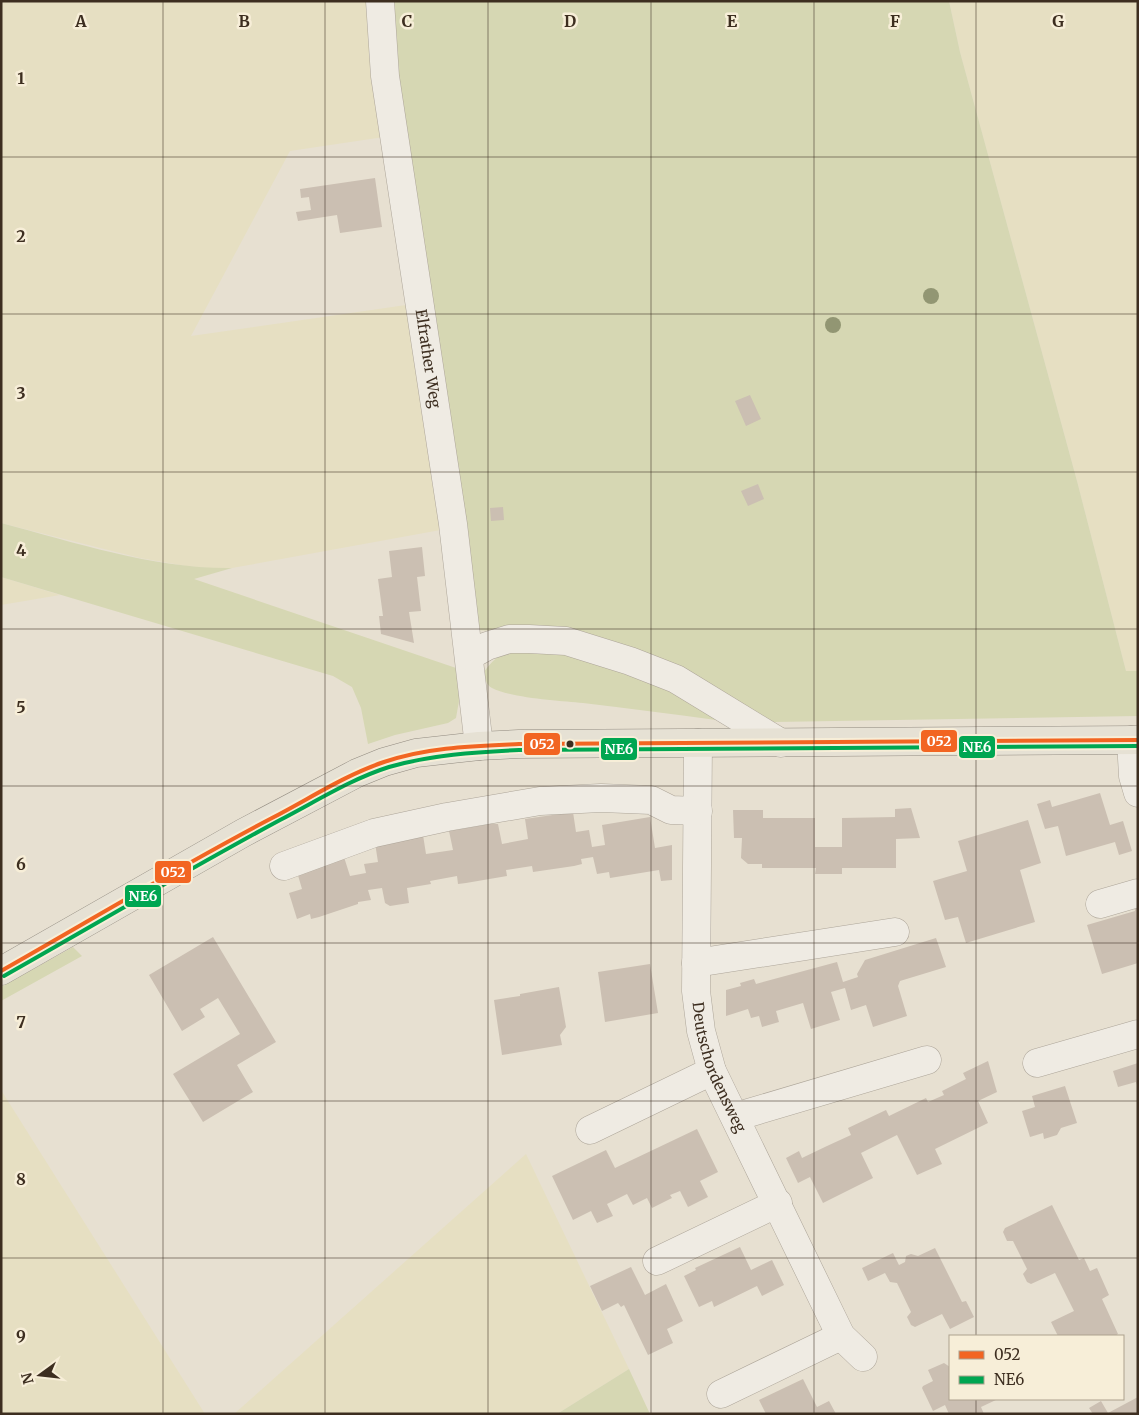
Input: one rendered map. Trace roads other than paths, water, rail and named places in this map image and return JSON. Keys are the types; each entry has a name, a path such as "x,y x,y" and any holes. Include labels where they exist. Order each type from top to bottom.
{"main road":[{"path":"1,971 243,833 357,773 384,762 416,753 479,746 1134,740"}],"street":[{"name":"Elfrather Weg","path":"380,1 385,76 451,515 470,656 479,746"},
{"path":"470,656 487,646 509,639 566,641 630,661 676,679 781,743"},
{"path":"1134,740 1133,776 1138,793"},
{"name":"Deutschordensweg","path":"698,743 696,991 701,1031 712,1071 842,1336 863,1357"},
{"path":"284,866 382,831 447,817 540,801 601,798 651,800 671,810 698,811"},
{"path":"1100,904 1138,893"},
{"path":"696,963 895,932"},
{"path":"1037,1064 1138,1034"},
{"path":"735,1117 927,1060"},
{"path":"590,1130 712,1071"},
{"path":"657,1261 778,1203"},
{"path":"721,1394 842,1336"}]}
